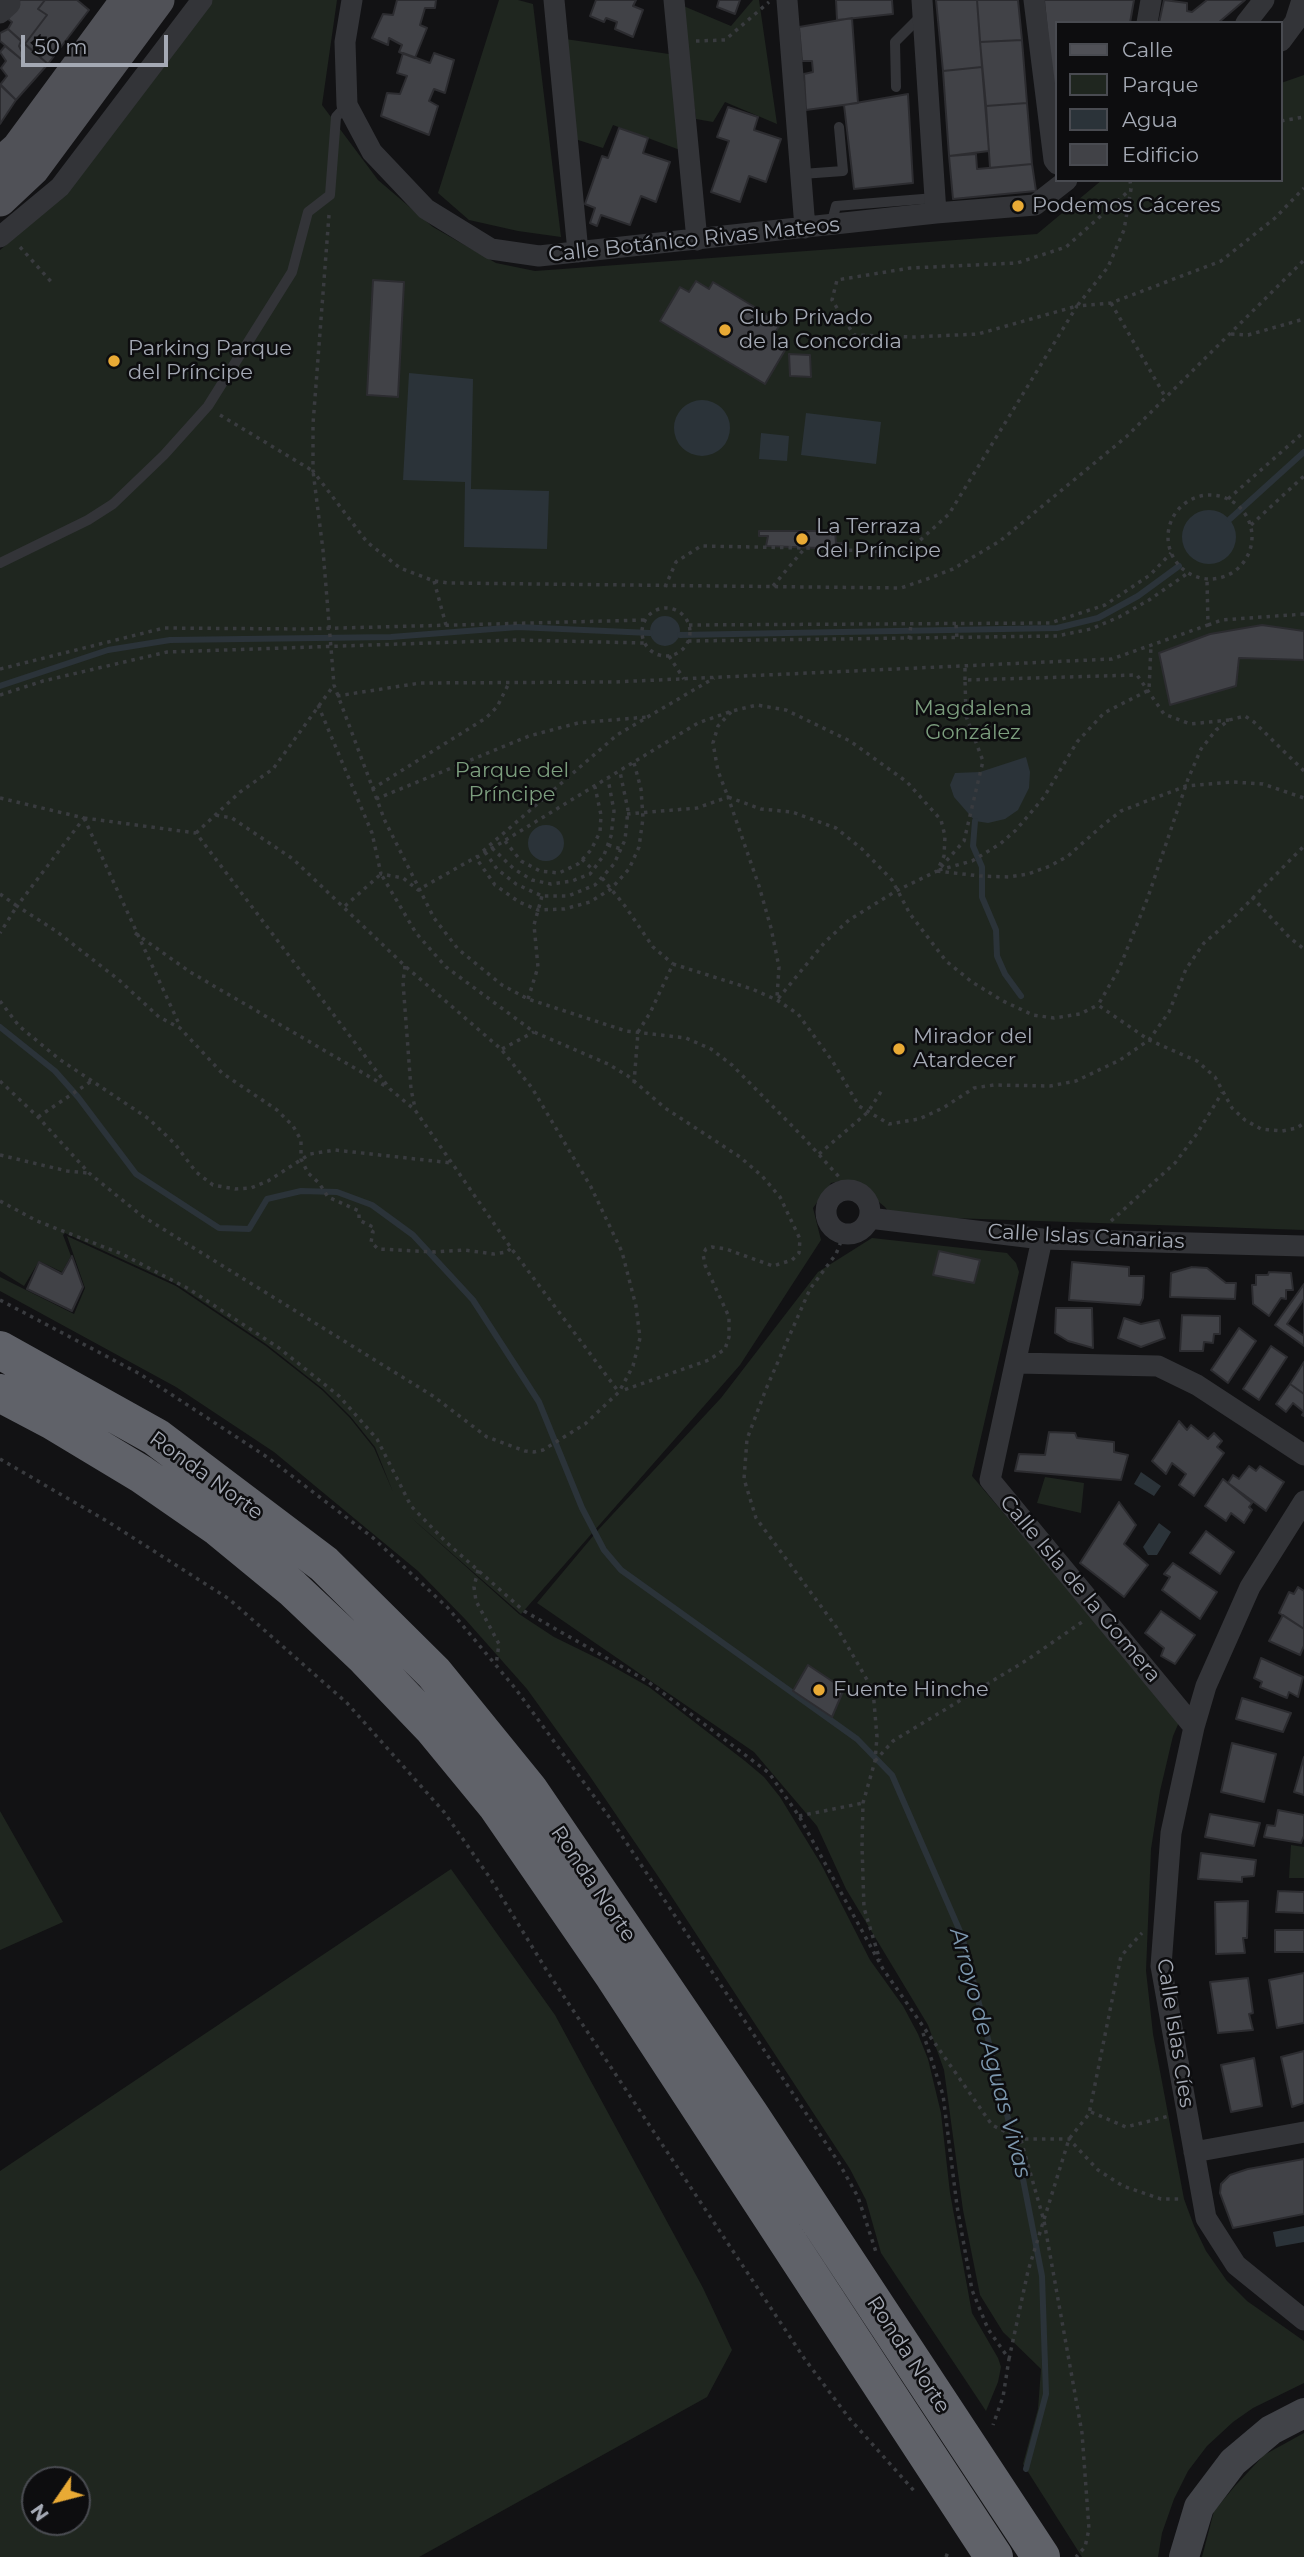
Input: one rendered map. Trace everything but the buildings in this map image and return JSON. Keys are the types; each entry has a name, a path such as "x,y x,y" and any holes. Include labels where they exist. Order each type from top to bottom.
{"highway":[{"name":"Ronda Norte","path":"0,1350 156,1437 324,1564 434,1672 529,1790 750,2115 1041,2557"},
{"name":"Ronda Norte","path":"0,1393 130,1467 219,1528 301,1597 366,1658 432,1727 497,1806 614,1976 994,2557"}],"main road":[{"path":"0,164 18,148 127,0"},
{"path":"0,200 33,169 158,0"},
{"path":"1184,2557 1199,2507 1233,2462 1271,2430 1304,2413"}],"street":[{"path":"2,236 60,187 202,0"},
{"path":"347,106 345,42 352,0"},
{"path":"554,0 579,252"},
{"path":"674,0 697,240"},
{"path":"784,0 805,228"},
{"path":"1034,0 1056,162"},
{"path":"1147,21 1151,0"},
{"path":"1248,21 1264,0"},
{"path":"1283,38 1295,22 1302,0"},
{"path":"922,7 935,205"},
{"name":"Calle Botánico Rivas Mateos","path":"347,106 372,152 426,209 491,249 539,256 831,225 935,205 1035,205 1064,182"},
{"path":"844,1190 855,1191 867,1200 870,1207 869,1218 864,1228 858,1232 844,1234 831,1227 825,1214 834,1194 844,1190"},
{"name":"Calle Islas Canarias","path":"869,1218 1042,1239 1304,1246"},
{"name":"Calle Isla de la Gomera","path":"1042,1239 990,1480 1194,1727"},
{"path":"1016,1363 1158,1366 1197,1385 1304,1455"},
{"name":"Calle Islas Cíes","path":"1299,2313 1236,2265 1206,2218 1161,1966 1171,1833 1194,1727 1206,1686 1250,1587 1304,1501"},
{"path":"1171,1697 1206,1686"},
{"path":"1194,2151 1304,2132"}],"lane":[{"path":"896,87 895,42 922,7"},
{"path":"0,563 88,520 113,504 127,493 199,418 292,272 308,212 330,195 336,117 347,106"},
{"path":"802,174 843,171 839,127"}],"path":[{"path":"678,43 726,40 768,2 784,0"},
{"path":"1283,121 1304,117"},
{"path":"665,587 676,562 701,546 906,553 949,513 1077,306 1108,267 1124,230 1130,182"},
{"path":"1131,189 1066,247 1017,263 910,268 838,280 832,300 855,335 914,337 978,334 1077,306 1111,303 1221,261 1275,218 1304,188"},
{"path":"330,195 313,424 313,471 334,685 376,799 418,890 434,918 458,949 502,985 528,999 626,1031 686,1038 711,1049 732,1065 819,1154 840,1178 844,1190"},
{"path":"2,236 13,239 54,285"},
{"path":"229,421 313,471 367,542 400,568 434,581 665,587 901,588 953,569 1000,541 1126,437 1304,260"},
{"path":"1111,303 1166,399"},
{"path":"1230,334 1248,335 1304,320"},
{"path":"1228,499 1304,432"},
{"path":"1251,525 1304,476"},
{"path":"1205,495 1228,499 1240,506 1251,525 1253,541 1249,555 1236,572 1222,579 1207,580 1193,576 1178,566 1171,553 1169,528 1174,515 1184,504 1205,495"},
{"path":"772,587 805,548"},
{"path":"689,625 1050,623 1105,605 1150,575 1171,553"},
{"path":"688,641 1058,636 1091,629 1149,600 1188,573"},
{"path":"1207,580 1208,625"},
{"path":"434,581 446,625"},
{"path":"0,695 43,681 167,652 517,640 643,643 656,654 669,656 677,653 688,641 689,625 679,611 665,607 652,611 644,620 641,629 643,643"},
{"path":"337,696 420,684 684,679 1112,659 1222,620 1304,614"},
{"path":"0,669 164,628 329,630 644,620"},
{"path":"909,639 911,625"},
{"path":"956,625 957,638"},
{"path":"1149,690 1151,645"},
{"path":"669,656 684,679"},
{"path":"937,871 964,841 983,761 966,716 965,666"},
{"path":"965,680 1137,675 1164,714 1190,724 1245,716 1304,771"},
{"path":"476,858 617,735 716,677"},
{"path":"372,789 486,718 497,707 509,683"},
{"path":"196,833 240,792 273,769 334,685"},
{"path":"777,1000 825,942 849,920 896,891 937,871 972,861 1000,844 1016,830 1044,797 1077,742 1104,713 1149,690"},
{"path":"318,705 372,833 380,874 430,952 462,980 534,1032 608,1064 665,1108 740,1157 762,1176 780,1197 800,1239 799,1253 792,1260 773,1266 726,1249 706,1249 703,1254 705,1265 729,1317 728,1344 709,1360 619,1392"},
{"path":"418,890 505,841 698,723 757,705 786,710 850,741 907,782 942,820 945,836 944,856 937,871"},
{"path":"732,711 718,726 713,743 718,771 771,928 779,967 777,1000"},
{"path":"376,799 529,736 578,723 648,717"},
{"path":"627,814 697,808 727,797 761,809 792,812 836,828 862,849 892,880 896,891 926,937 946,961 972,982 1033,1015 1054,1018 1080,1014 1098,1005 1119,969 1201,749 1229,719"},
{"path":"476,858 495,885 519,902 538,910 564,909 590,902 611,888 629,869 639,847 643,812 641,789 634,763"},
{"path":"485,852 496,869 512,881 542,896 568,896 595,885 614,864 625,840 627,814 620,772"},
{"path":"492,848 517,872 532,880 546,883 572,881 590,874 608,845 613,818 608,779"},
{"path":"937,871 1009,877 1028,874 1068,856 1121,811 1186,786 1233,782 1263,784 1304,798"},
{"path":"505,841 521,861 541,871 559,873 591,850 600,832 601,821 595,787"},
{"path":"0,799 84,818 196,833 390,1089"},
{"path":"0,1081 38,1117 89,1173 142,1216 433,1396 486,1437 534,1452 554,1444 585,1424 619,1392 633,1366 640,1338 636,1306 622,1252 591,1186 532,1088 501,1049 405,966 293,859 232,818 215,815"},
{"path":"0,933 17,906 84,818"},
{"path":"84,818 180,1028 222,1073 265,1100 293,1126 301,1140 301,1159 308,1173 319,1183 326,1195 359,1211 359,1220 371,1226 371,1242 378,1249 428,1252 464,1250 494,1254 506,1252 511,1248"},
{"path":"601,821 613,818"},
{"path":"608,845 621,849"},
{"path":"601,878 653,947 673,964 752,989 777,1000 798,1014 816,1036 859,1105 889,1124 919,1119 943,1108 974,1088 994,1085 1050,1086 1076,1081 1121,1060 1149,1040 1169,1012 1186,969 1204,943 1304,846"},
{"path":"582,859 593,870"},
{"path":"512,881 517,872"},
{"path":"546,883 550,872"},
{"path":"380,874 403,878 418,890"},
{"path":"344,907 380,874"},
{"path":"572,881 575,893"},
{"path":"0,894 56,931 119,980 159,1017 180,1028"},
{"path":"528,999 538,967 534,925 542,896"},
{"path":"1252,897 1290,938 1304,949"},
{"path":"135,933 190,972 390,1089 415,1110 511,1248 619,1392"},
{"path":"634,1083 638,1032 673,964"},
{"path":"405,966 403,982 415,1110"},
{"path":"0,1001 19,1026 59,1059 149,1119 175,1144 196,1172 213,1185 235,1189 251,1188 268,1181 310,1154 335,1150 452,1163"},
{"path":"1098,1005 1149,1040 1197,1061 1215,1077 1232,1108 1245,1120 1261,1129 1282,1132 1304,1123"},
{"path":"501,1049 534,1032"},
{"path":"38,1117 91,1081"},
{"path":"819,1154 868,1112 882,1090"},
{"path":"1087,1240 1175,1163 1222,1093"},
{"path":"0,1155 67,1171 89,1173"},
{"path":"0,1202 37,1221 122,1254 190,1289 279,1348 339,1396 377,1439 411,1506 528,1615 647,1681 769,1773 799,1816 883,1969 992,2125 1020,2139 1069,2140 1098,2170 1123,2186 1161,2199 1192,2199"},
{"path":"844,1234 836,1254 810,1289 766,1389 747,1439 744,1479 756,1518 836,1628 873,1690 877,1737 875,1761 863,1803 864,1908 883,1969"},
{"path":"0,1459 110,1523 229,1599 356,1713 444,1812 804,2358 849,2418 898,2473"},
{"path":"478,1570 474,1587 475,1601 499,1644 496,1665"},
{"path":"875,1761 893,1741 1027,1660 1098,1611"},
{"path":"799,1816 863,1803"},
{"path":"993,2425 1003,2397 1028,2271 1069,2140 1090,2111 1121,1956 1143,1932"},
{"path":"922,2027 943,2095 957,2206 972,2290 988,2329 1009,2358"},
{"path":"1090,2111 1126,2127 1176,2114"},
{"path":"1020,2139 1044,2221 1082,2433 1089,2529 1085,2547 1076,2557"}],"green space":[{"name":"Parque del Príncipe","path":"212,0 337,0 322,105 378,180 433,227 496,263 535,271 1037,234 1100,182 1283,182 1283,82 1304,75 1304,1230 892,1216 858,1185 846,1180 831,1183 813,1208 821,1240 740,1365 521,1614 407,1514 519,1614 554,1637 649,1687 745,1761 764,1777 780,1797 821,1864 870,1960 903,2006 928,2059 941,2113 950,2193 972,2313 1001,2367 986,2411 881,2253 866,2200 850,2169 666,1888 527,1689 418,1571 274,1452 176,1387 0,1291 0,1277 74,1314 85,1288 67,1236 176,1286 266,1346 322,1390 350,1418 374,1448 393,1492 375,1447 350,1416 323,1389 266,1344 176,1284 65,1233 63,1235 71,1256 62,1272 39,1261 24,1286 0,1271 0,250 61,198"},
{"path":"499,0 518,0 533,4 561,237 469,220 438,193"},
{"path":"753,0 759,0 777,124 725,102 713,122 696,119 681,5 731,26"},
{"path":"565,39 669,54 680,150 613,125 603,148 575,139"},
{"path":"872,1238 1007,1253 1016,1263 1019,1272 972,1476 1180,1720 1173,1736 1160,1791 1151,1849 1146,1971 1153,2034 1184,2199 1194,2226 1206,2251 1227,2281 1247,2301 1304,2341 1304,2383 1253,2408 1207,2446 1188,2471 1174,2499 1162,2533 1158,2557 1082,2557 1023,2464 1038,2409 1041,2369 1003,2332 980,2295 963,2210 944,2070 928,2025 846,1889 817,1826 754,1752 537,1603 599,1529 721,1398 818,1272"},
{"path":"1045,1477 1084,1483 1081,1513 1037,1503"},
{"path":"0,1811 63,1922 0,1950"},
{"path":"1291,1845 1304,1847 1304,1878 1289,1878"},
{"path":"451,1869 555,2015 703,2288 732,2350 707,2397 419,2557 0,2557 0,2171"},
{"path":"1304,2433 1304,2557 1202,2557 1214,2511 1264,2455"}],"water":[{"path":"409,373 473,379 471,489 549,491 547,549 464,547 465,482 403,480"},
{"path":"702,400 713,402 722,408 728,417 728,439 722,448 713,454 702,456 691,454 682,448 676,439 674,428 676,417 682,408 691,402"},
{"path":"806,413 881,422 876,464 801,455"},
{"path":"761,433 789,436 787,461 759,459"},
{"path":"1214,510 1224,514 1232,522 1236,537 1232,552 1224,560 1204,564 1194,560 1186,552 1182,532 1186,522 1194,514"},
{"path":"665,616 671,617 679,625 679,637 671,645 665,646 659,645 651,637 650,631 651,625 659,617"},
{"path":"1026,757 1030,772 1029,788 1018,810 1005,819 988,823 975,821 954,797 950,785 955,773 980,772"},
{"path":"546,825 558,831 564,843 558,855 546,861 534,855 528,843 534,831"},
{"path":"1141,1472 1161,1486 1154,1496 1134,1484"},
{"path":"1159,1523 1171,1532 1157,1555 1148,1555 1143,1547"},
{"path":"1304,2226 1304,2242 1276,2247 1273,2232"}],"waterway":[{"path":"1230,519 1304,452"},
{"path":"680,635 1057,628 1098,618 1138,596 1179,566"},
{"path":"0,686 108,650 170,640 391,637 518,627 650,633"},
{"path":"975,821 973,846 982,867 982,897 996,930 997,956 1005,974 1021,996"},
{"name":"Arroyo de Aguas Vivas","path":"0,1027 55,1071 136,1174 219,1228 249,1229 267,1199 301,1191 337,1192 372,1205 413,1235 473,1300 539,1402 582,1508 604,1550 621,1570 857,1739 892,1775 962,1936 1022,2174 1042,2276 1046,2394 1026,2469"}],"place":[{"name":"Podemos Cáceres","path":"1018,206"},
{"name":"Club Privado de la Concordia","path":"725,330"},
{"name":"Parking Parque del Príncipe","path":"114,361"},
{"name":"La Terraza del Príncipe","path":"802,539"},
{"name":"Mirador del Atardecer","path":"899,1049"},
{"name":"Fuente Hinche","path":"819,1690"}],"park label":[{"name":"Magdalena González","path":"973,721"}]}
